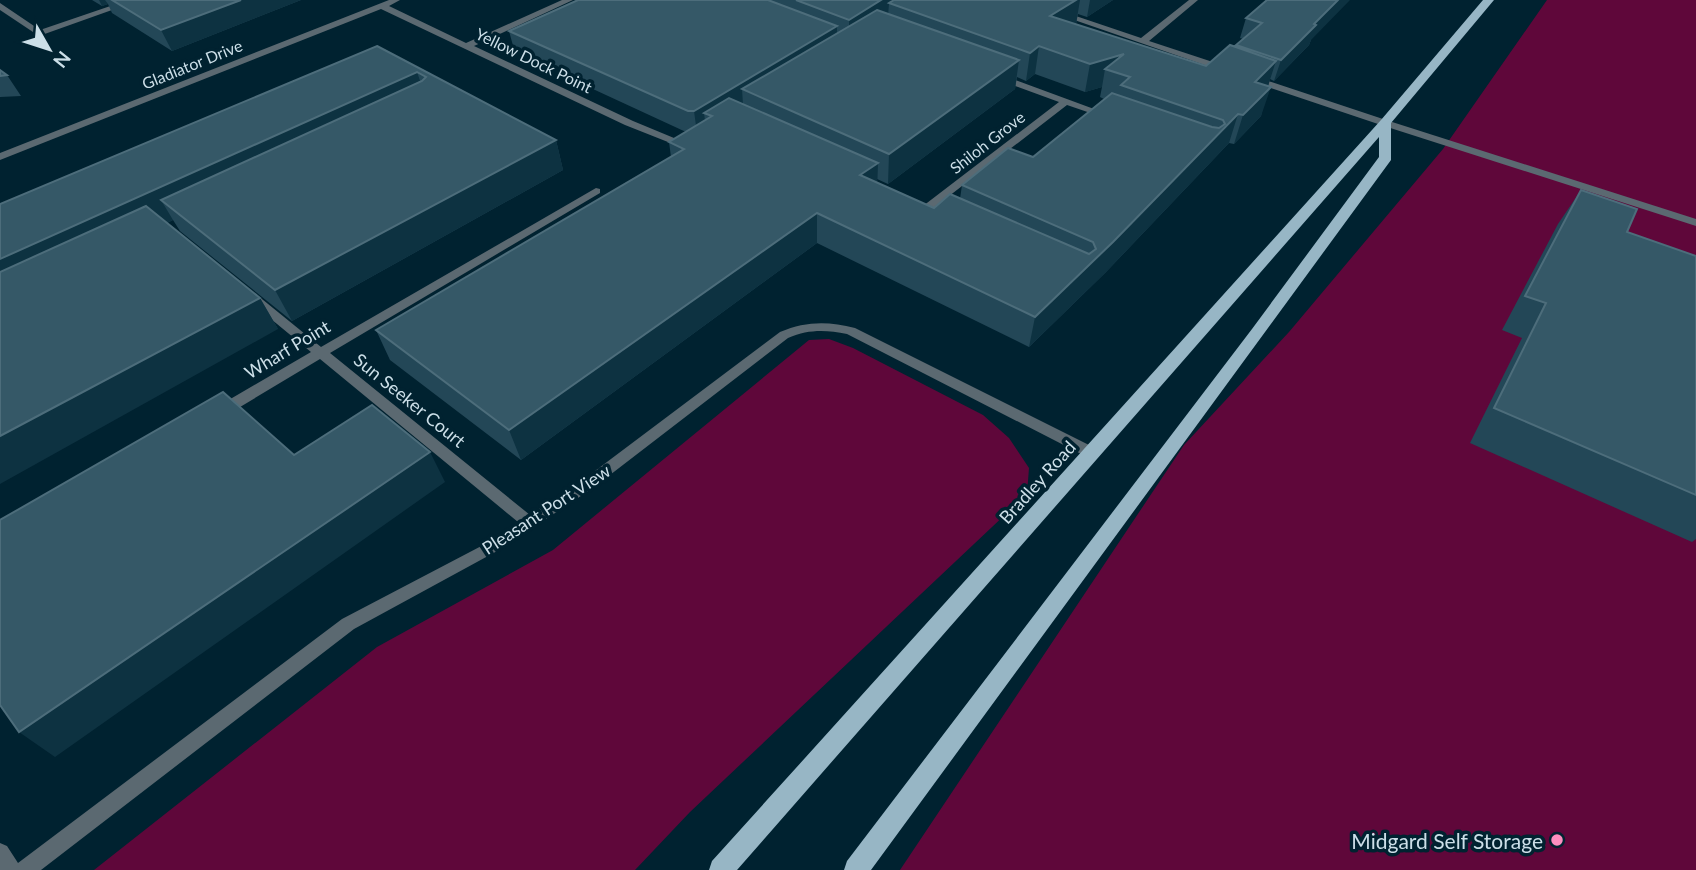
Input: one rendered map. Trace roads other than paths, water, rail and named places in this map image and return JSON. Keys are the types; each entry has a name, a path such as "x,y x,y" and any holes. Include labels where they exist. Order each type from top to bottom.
{"main road":[{"name":"Bradley Road","path":"721,870 1385,123 1489,0"},
{"path":"856,870 1258,333 1386,157 1385,123"}],"street":[{"path":"0,6 39,33 136,0"},
{"name":"Gladiator Drive","path":"0,157 397,0"},
{"path":"466,46 569,0"},
{"path":"1143,41 1194,0"},
{"name":"Yellow Dock Point","path":"382,6 673,141 700,139"},
{"path":"1055,12 1232,71"},
{"path":"990,73 1118,119"},
{"path":"1245,76 1696,223"},
{"name":"Shiloh Grove","path":"927,208 1066,101"},
{"name":"Wharf Point","path":"201,423 596,191"},
{"path":"915,202 939,213"},
{"name":"Sun Seeker Court","path":"243,290 529,523"},
{"name":"Pleasant Port View","path":"25,870 348,624 494,546 588,484 784,335 804,326 828,326 851,331 1091,453"},
{"path":"0,853 10,870"}],"place":[{"name":"Midgard Self Storage","path":"1557,840"}]}
